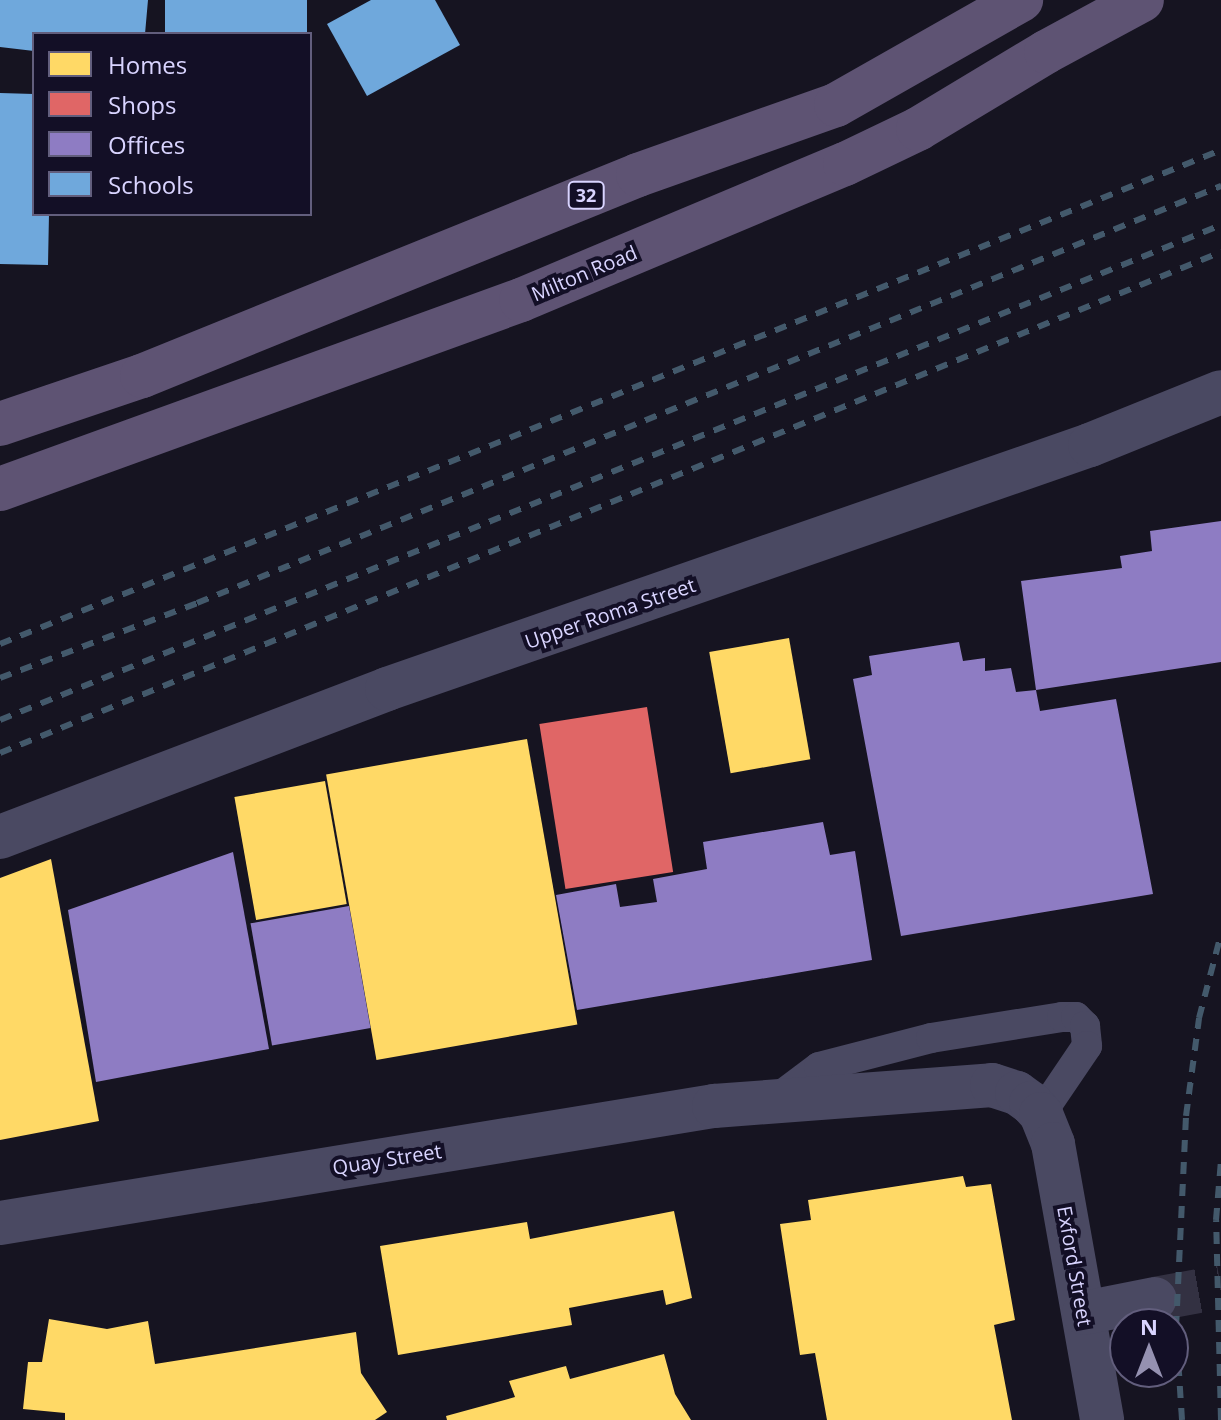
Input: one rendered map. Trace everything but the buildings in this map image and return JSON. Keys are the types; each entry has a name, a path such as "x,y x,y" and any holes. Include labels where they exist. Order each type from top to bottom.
{"main road":[{"name":"Milton Road","path":"0,489 521,300 845,164 918,129 1046,52 1142,0"},
{"name":"32","path":"0,424 142,376 638,175 836,105 917,62 1008,3"}],"street":[{"name":"Upper Roma Street","path":"0,837 387,689 1076,450 1221,392"},
{"name":"Quay Street","path":"0,1223 714,1106 992,1085 1017,1093 1041,1114"},
{"name":"Exford Street","path":"1041,1114 1053,1144 1102,1420"},
{"path":"1084,1313 1155,1299"}],"lane":[{"path":"775,1100 819,1067 931,1038 1076,1017 1085,1026 1087,1046 1041,1114"}],"tunnel":[{"path":"1155,1299 1221,1287"}],"railway":[{"path":"0,644 1221,150"},
{"path":"0,678 197,603 1221,186"},
{"path":"0,720 1221,225"},
{"path":"0,753 1221,252"},
{"path":"1182,1420 1176,1328 1186,1116 1199,1018 1221,934"},
{"path":"1221,1160 1216,1220 1221,1420"}]}
